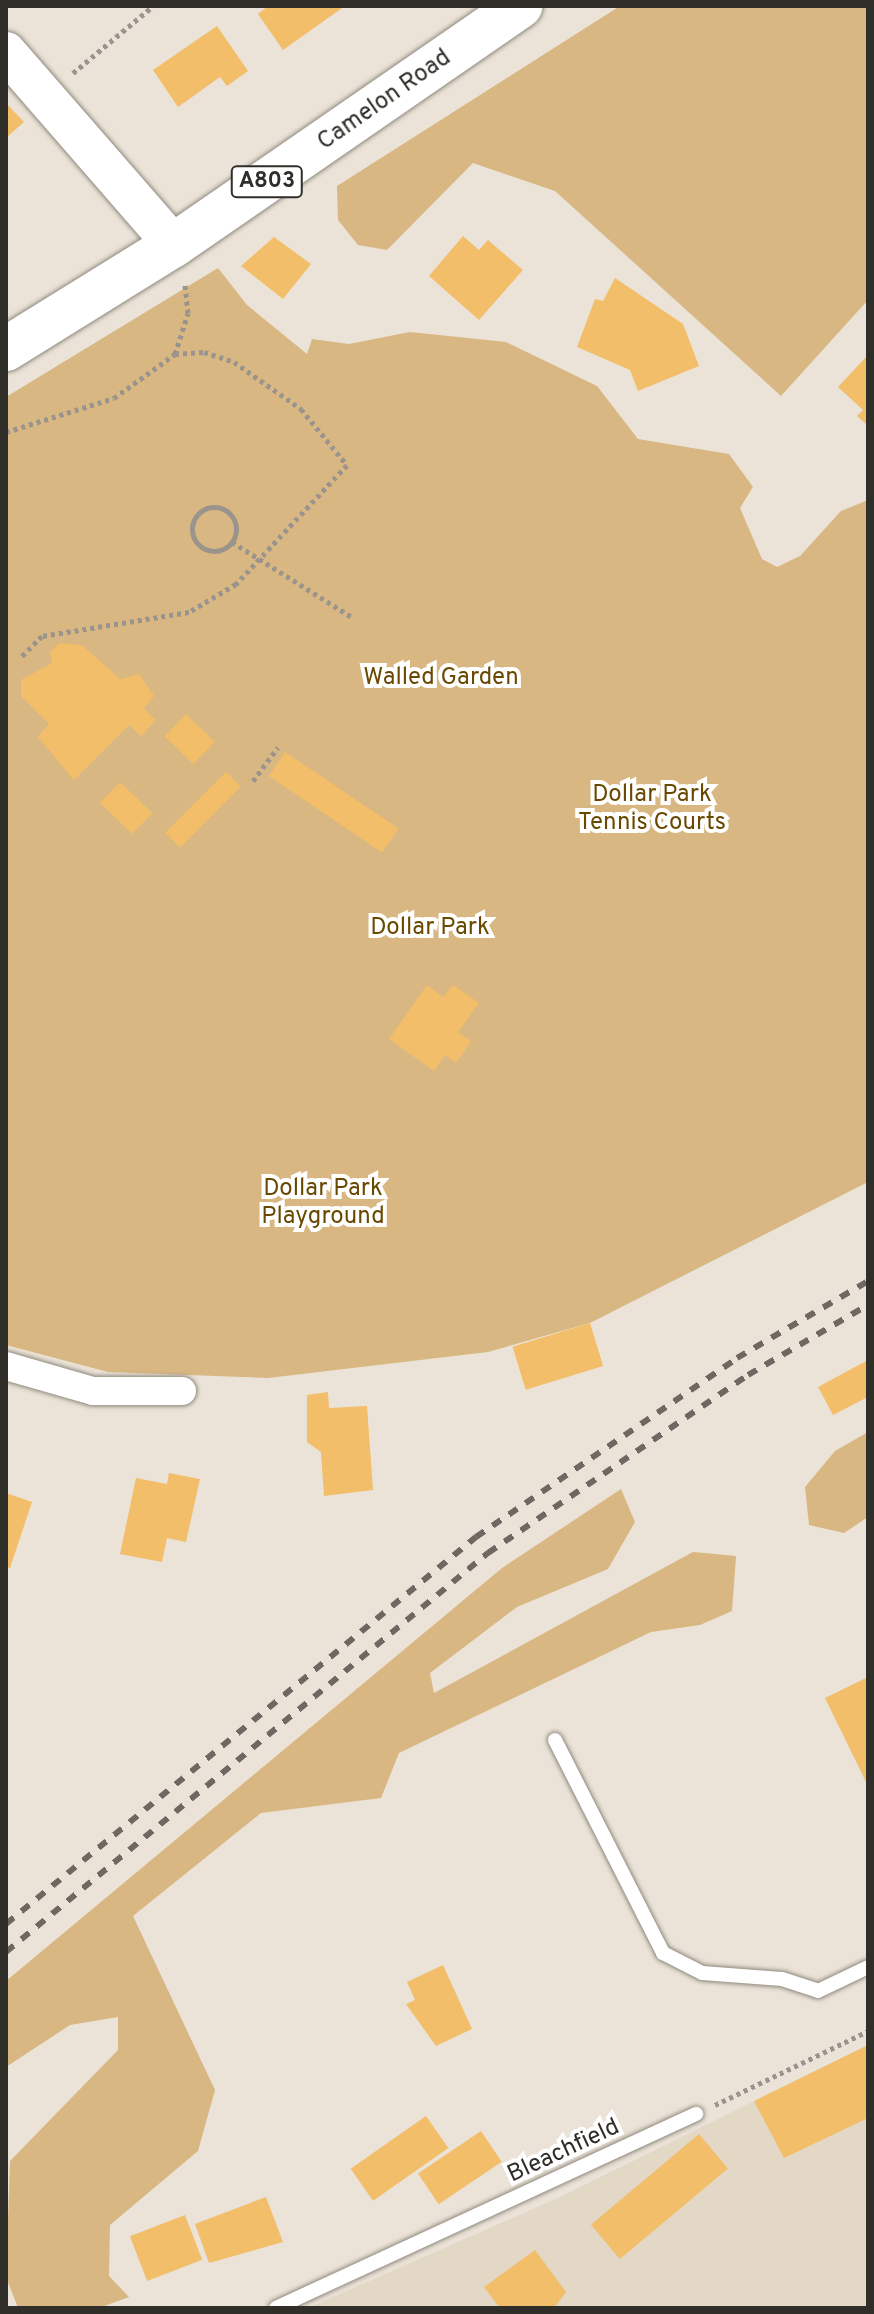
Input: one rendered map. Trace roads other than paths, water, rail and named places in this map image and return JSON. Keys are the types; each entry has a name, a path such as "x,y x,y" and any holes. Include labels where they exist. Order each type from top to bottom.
{"main road":[{"name":"Camelon Road","path":"6,349 174,245 521,6"}],"street":[{"path":"6,52 174,245"},
{"path":"6,1366 93,1391 182,1391"}],"lane":[{"path":"555,1740 663,1953 702,1973 782,1979 818,1991 868,1967"},
{"name":"Bleachfield","path":"276,2308 696,2114"}],"railway":[{"path":"6,1924 476,1537 737,1358 868,1281"},
{"path":"6,1952 488,1553 748,1375 868,1305"}],"park label":[{"name":"Walled Garden","path":"441,679"},
{"name":"Dollar Park Tennis Courts","path":"652,810"},
{"name":"Dollar Park","path":"430,929"},
{"name":"Dollar Park Playground","path":"323,1204"}]}
